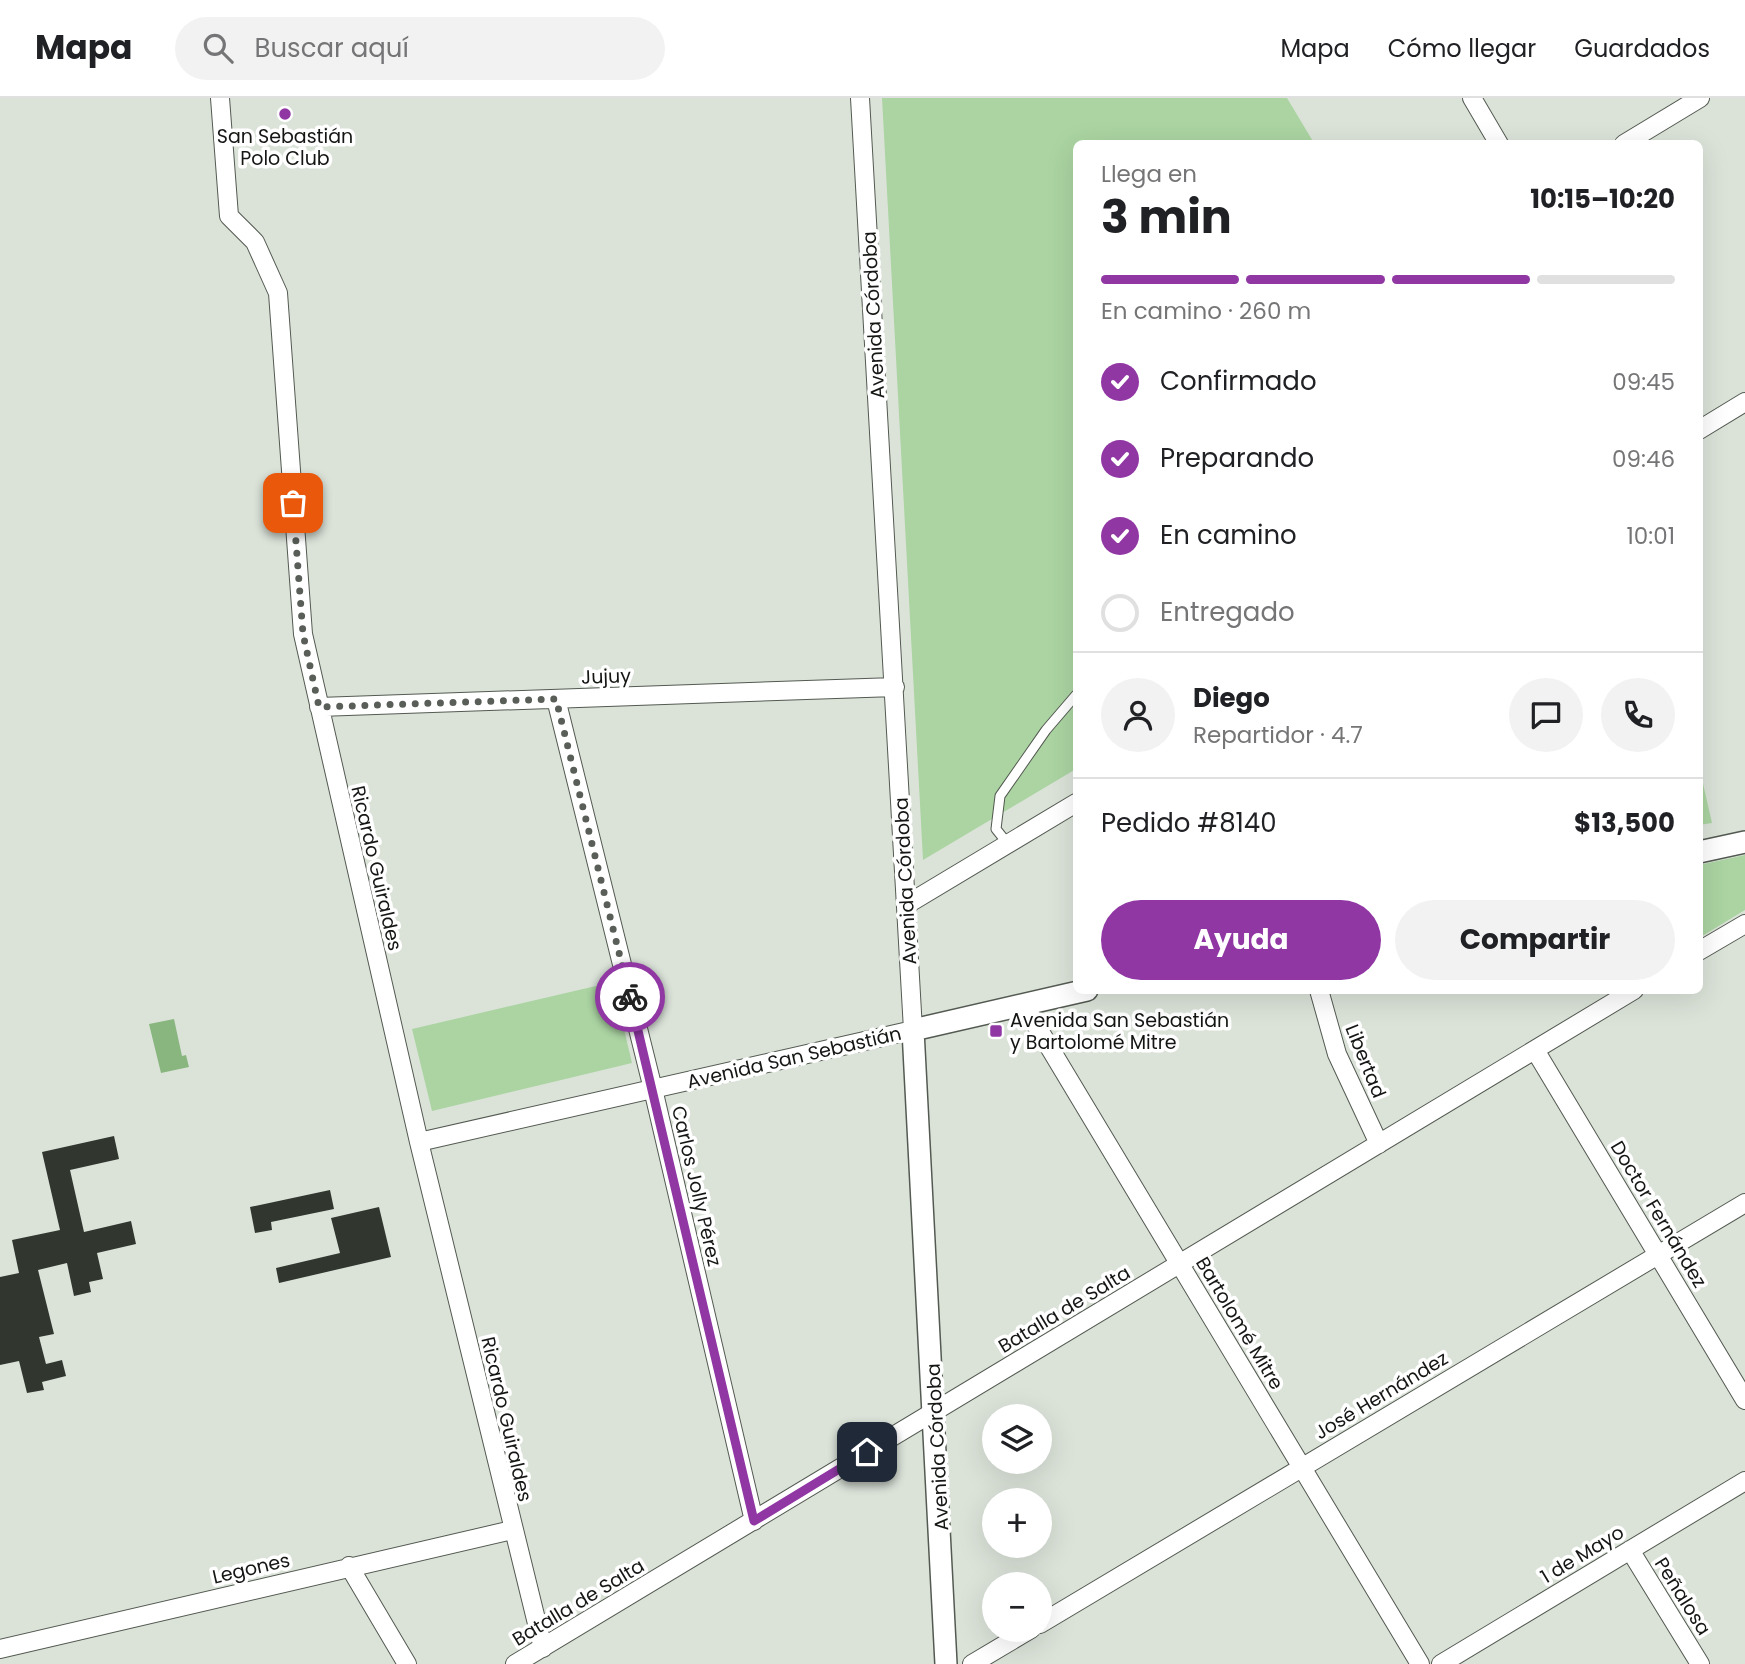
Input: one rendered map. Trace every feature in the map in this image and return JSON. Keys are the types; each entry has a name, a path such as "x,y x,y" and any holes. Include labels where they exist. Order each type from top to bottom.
{"street":[{"name":"Ricardo Guiraldes","path":"220,98 229,216 255,242 278,293 303,634 419,1142 543,1648"},
{"name":"Avenida Córdoba","path":"860,98 936,1411 946,1664"},
{"path":"1472,98 1497,140"},
{"path":"1631,140 1700,98"},
{"path":"1703,428 1745,402"},
{"name":"Jujuy","path":"319,707 895,687"},
{"name":"Carlos Jolly Pérez","path":"556,699 653,1089 754,1521"},
{"path":"906,905 1073,805"},
{"path":"1703,851 1745,842"},
{"path":"1703,949 1745,924"},
{"name":"Avenida San Sebastián","path":"419,1142 1073,993"},
{"name":"Libertad","path":"1320,994 1337,1054 1379,1144"},
{"name":"Batalla de Salta","path":"515,1664 1627,994"},
{"name":"Bartolomé Mitre","path":"1024,1005 1420,1664"},
{"name":"Doctor Fernández","path":"1535,1050 1745,1401"},
{"name":"José Hernández","path":"1052,1617 1745,1203"},
{"name":"1 de Mayo","path":"1441,1664 1745,1481"},
{"name":"Legones","path":"0,1649 512,1530"},
{"name":"Peñalosa","path":"1630,1550 1700,1664"},
{"path":"349,1566 407,1664"},
{"path":"972,1664 1009,1642"}],"lane":[{"path":"1008,844 996,829 1000,796 1046,730 1073,698"}],"shaded area":[{"path":"882,98 1287,98 1312,140 1073,140 1073,771 923,860"},
{"path":"1703,784 1712,823 1703,824"},
{"path":"1745,855 1745,910 1703,936 1703,864"},
{"path":"613,982 632,1063 432,1111 412,1029"},
{"path":"174,1019 182,1056 186,1055 189,1067 161,1073 149,1024"}],"building":[{"path":"114,1136 119,1159 70,1170 84,1232 131,1221 136,1244 97,1253 103,1279 89,1282 91,1292 74,1296 67,1263 38,1270 54,1334 39,1337 46,1364 62,1360 66,1376 42,1382 44,1390 27,1393 19,1361 0,1365 0,1277 19,1273 12,1240 60,1230 42,1152"},
{"path":"330,1190 334,1209 271,1222 272,1230 255,1233 250,1207"},
{"path":"379,1207 391,1257 279,1283 276,1268 340,1253 331,1218"}],"way so far":[{"path":"293,503 303,634 319,707 556,699 630,997"}],"place":[{"name":"San Sebastián Polo Club","path":"285,114"},
{"name":"Avenida San Sebastián y Bartolomé Mitre","path":"996,1031"}],"route":[{"path":"630,997 754,1521 867,1452"}]}
